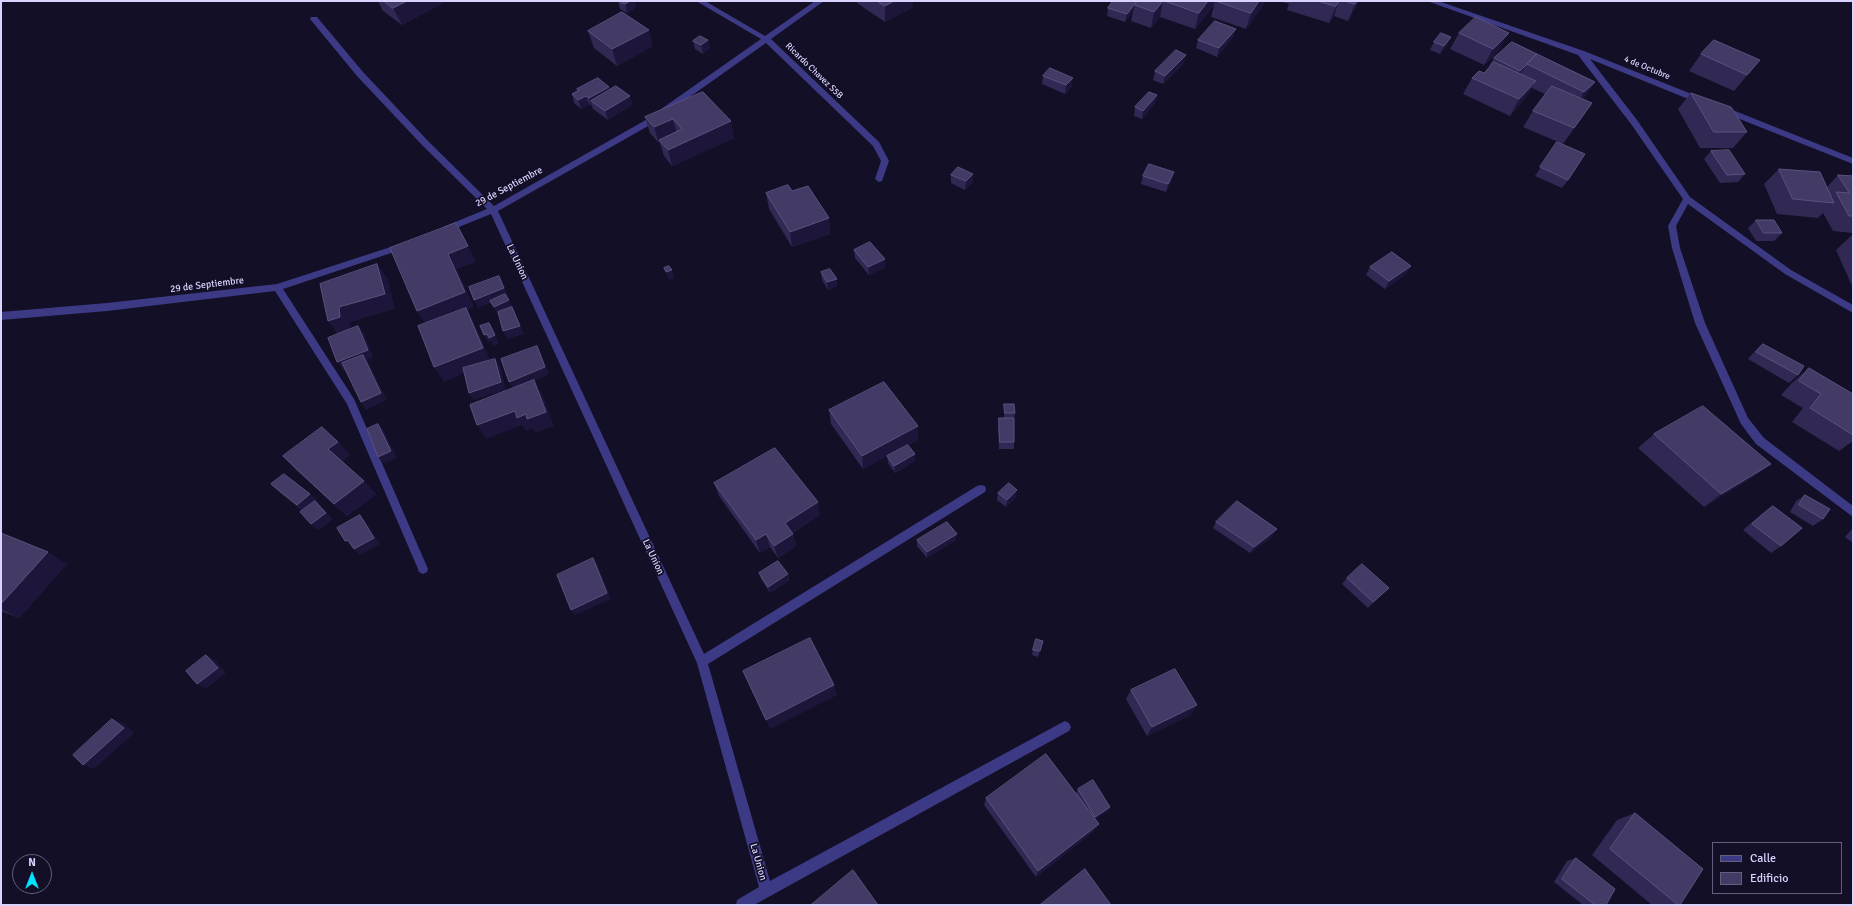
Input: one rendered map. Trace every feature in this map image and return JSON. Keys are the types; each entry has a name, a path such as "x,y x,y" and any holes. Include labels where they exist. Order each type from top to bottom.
{"street":[{"name":"Ricardo Chavez S5B","path":"700,1 767,40 876,144 885,161 879,179"},
{"name":"29 de Septiembre","path":"436,233 493,210 647,123 767,40 820,1"},
{"name":"4 de Octubre","path":"1430,1 1581,53 1853,161"},
{"path":"314,19 360,74 493,210"},
{"path":"1581,53 1634,122 1687,199 1788,272 1853,309"},
{"path":"1687,199 1672,226 1676,248 1700,323 1744,421 1760,442 1853,512"},
{"name":"La Union","path":"493,210 702,662 766,890 742,905"},
{"name":"29 de Septiembre","path":"1,316 107,307 277,287 414,242"},
{"path":"277,287 350,402 423,569"},
{"path":"702,662 981,489"},
{"path":"766,890 1065,727"}],"building":[{"path":"384,1 407,1 393,8"},
{"path":"619,1 630,1 625,4"},
{"path":"877,1 894,1 885,6"},
{"path":"1113,1 1137,1 1127,14 1108,8"},
{"path":"1138,1 1163,1 1154,12 1135,5"},
{"path":"1165,1 1208,1 1199,13"},
{"path":"1216,1 1259,1 1251,13"},
{"path":"1318,1 1339,1 1336,6"},
{"path":"1345,1 1357,1 1355,4"},
{"path":"622,12 649,30 612,49 588,31"},
{"path":"1476,17 1509,33 1493,49 1459,33"},
{"path":"1215,21 1236,29 1219,48 1198,40"},
{"path":"1441,33 1451,37 1444,46 1434,42"},
{"path":"700,36 708,40 701,45 693,41"},
{"path":"1714,40 1760,60 1747,75 1701,54"},
{"path":"1512,42 1537,54 1520,71 1494,58"},
{"path":"1176,50 1186,55 1165,76 1155,71"},
{"path":"1537,54 1595,82 1584,92 1527,64"},
{"path":"1494,62 1536,81 1519,99 1472,78 1479,71 1484,73"},
{"path":"1050,68 1073,78 1066,85 1043,76"},
{"path":"598,78 609,87 589,98 586,96 578,100 572,94 579,90 577,89"},
{"path":"616,86 630,96 605,111 591,101"},
{"path":"1552,86 1592,103 1574,128 1533,111"},
{"path":"703,92 731,121 668,150 659,140 682,129 673,119 654,127 645,117"},
{"path":"1149,92 1157,95 1143,111 1135,107"},
{"path":"1691,93 1731,107 1747,132 1714,132"},
{"path":"1557,142 1585,154 1568,180 1540,167"},
{"path":"1729,150 1745,174 1727,175 1711,151"},
{"path":"1149,164 1174,172 1168,184 1143,176"},
{"path":"958,167 973,174 966,181 951,175"},
{"path":"1779,169 1820,172 1834,203 1793,199"},
{"path":"1838,175 1853,176 1853,216 1849,216 1836,192 1849,193"},
{"path":"788,185 792,191 808,186 829,218 790,232 766,193"},
{"path":"1756,220 1774,220 1782,233 1764,233"},
{"path":"456,223 468,246 448,254 465,292 417,311 390,248"},
{"path":"870,242 885,259 868,267 854,250"},
{"path":"1392,252 1411,266 1389,281 1370,267"},
{"path":"377,264 385,294 339,307 340,317 328,321 320,284"},
{"path":"669,266 672,270 666,272 664,268"},
{"path":"830,269 837,279 827,282 821,272"},
{"path":"499,276 504,288 474,300 469,287"},
{"path":"505,294 509,300 494,307 490,301"},
{"path":"512,307 520,326 503,331 498,312"},
{"path":"466,308 483,348 434,367 418,326"},
{"path":"489,323 495,335 489,338 487,334 484,335 480,326"},
{"path":"358,326 368,350 337,362 328,338"},
{"path":"1763,344 1804,366 1798,375 1756,352"},
{"path":"537,346 545,367 509,382 501,359"},
{"path":"363,355 381,393 361,402 342,363"},
{"path":"495,359 501,382 469,393 463,368"},
{"path":"1809,368 1853,394 1853,435 1810,408 1821,394 1799,381"},
{"path":"534,380 546,412 527,419 526,414 517,418 515,411 477,425 470,405"},
{"path":"884,382 918,426 862,456 829,410"},
{"path":"1004,404 1014,404 1015,413 1005,413"},
{"path":"1703,406 1771,464 1721,494 1654,434"},
{"path":"999,418 1014,418 1014,442 1000,442"},
{"path":"378,424 391,451 378,457 367,429"},
{"path":"322,427 338,442 328,449 364,481 334,504 283,456"},
{"path":"908,445 915,454 894,466 887,456"},
{"path":"775,448 818,502 785,523 793,534 774,546 766,534 756,540 714,483"},
{"path":"284,474 310,494 297,505 271,484"},
{"path":"1009,483 1017,490 1007,500 998,493"},
{"path":"1805,495 1830,509 1823,519 1799,505"},
{"path":"315,501 326,513 311,524 300,512"},
{"path":"1237,501 1277,529 1254,547 1216,522"},
{"path":"1773,506 1802,528 1781,546 1752,524"},
{"path":"360,515 374,538 354,549 348,540 345,541 337,528"},
{"path":"947,522 957,534 927,552 917,540"},
{"path":"1,533 48,552 1,604"},
{"path":"593,558 607,593 571,610 557,575"},
{"path":"778,561 788,574 768,587 759,573"},
{"path":"1362,564 1389,588 1373,602 1347,578"},
{"path":"810,638 834,685 766,720 743,671"},
{"path":"1036,639 1043,641 1040,651 1033,650"},
{"path":"206,655 218,668 197,684 186,671"},
{"path":"1175,669 1197,705 1152,727 1131,690"},
{"path":"112,719 124,728 83,765 73,755"},
{"path":"1046,754 1099,824 1038,871 986,798"},
{"path":"1093,780 1110,807 1095,817 1078,789"},
{"path":"1635,813 1703,869 1680,905 1678,905 1610,849"},
{"path":"1576,858 1615,889 1606,905 1595,905 1562,879"},
{"path":"1085,869 1111,905 1040,905"},
{"path":"853,870 878,905 811,905"}]}
